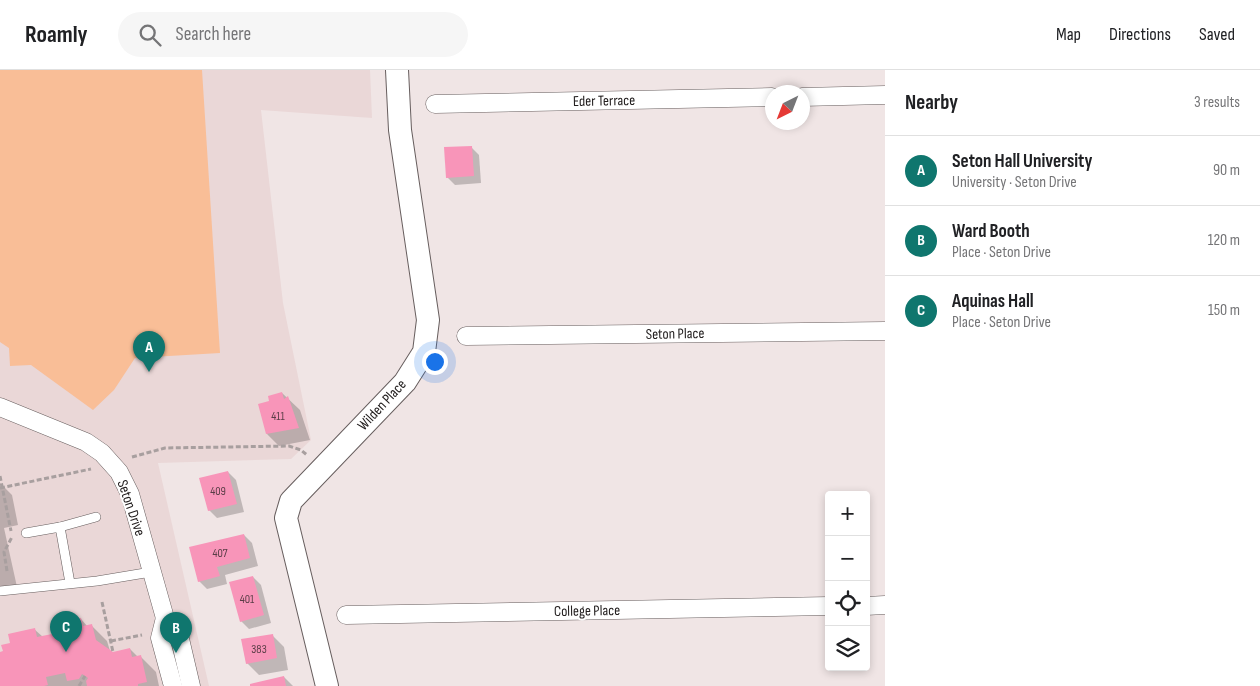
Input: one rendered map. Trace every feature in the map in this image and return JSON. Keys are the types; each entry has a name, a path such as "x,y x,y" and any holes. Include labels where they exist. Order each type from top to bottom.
{"street":[{"name":"Wilden Place","path":"327,686 286,518 291,501 405,382 424,352 428,320 400,130 397,70"},
{"path":"810,97 885,95"},
{"name":"Eder Terrace","path":"435,104 765,97"},
{"name":"Seton Place","path":"466,336 885,331"},
{"name":"Seton Drive","path":"0,407 86,442 112,462 119,472 130,494 165,618 180,639 191,686"},
{"path":"870,606 885,605"},
{"name":"College Place","path":"346,615 825,606"},
{"name":"Seton Drive","path":"165,618 160,638 173,686"}],"lane":[{"path":"26,533 60,527 96,517"},
{"path":"60,527 70,583"},
{"path":"0,591 151,572"}],"path":[{"path":"131,457 165,448 289,446 301,450"},
{"path":"1,488 91,470"},
{"path":"0,476 1,488 12,532 12,538 4,552 7,571"},
{"path":"102,602 113,652"},
{"path":"110,641 143,635"},
{"path":"78,686 85,676"}],"shaded area":[{"path":"0,70 370,70 372,118 261,110 283,303 311,440 291,459 158,463 209,686 0,686"},
{"path":"0,70 202,70 220,353 135,358 114,390 93,410 31,365 10,366 9,348 0,342"}],"building":[{"path":"472,146 474,176 446,178 444,147"},
{"path":"282,392 284,399 288,396 299,428 266,434 258,404 269,401 268,396"},
{"path":"228,471 237,504 208,511 199,478"},
{"path":"244,534 250,558 217,567 220,576 198,582 189,547"},
{"path":"253,576 264,615 240,622 229,582"},
{"path":"81,618 83,626 92,624 96,640 113,652 130,648 132,657 141,655 147,682 138,684 138,686 87,686 86,681 88,678 82,674 79,679 67,681 65,673 46,677 48,685 44,686 0,686 0,652 3,651 1,645 10,643 8,634 35,628 37,637 57,633 54,624"},
{"path":"273,634 277,658 246,664 241,639"},
{"path":"284,676 286,686 250,686 250,684"}],"place":[{"name":"Seton Hall University","path":"149,372"},
{"name":"Aquinas Hall","path":"66,652"},
{"name":"Ward Booth","path":"176,653"}]}
